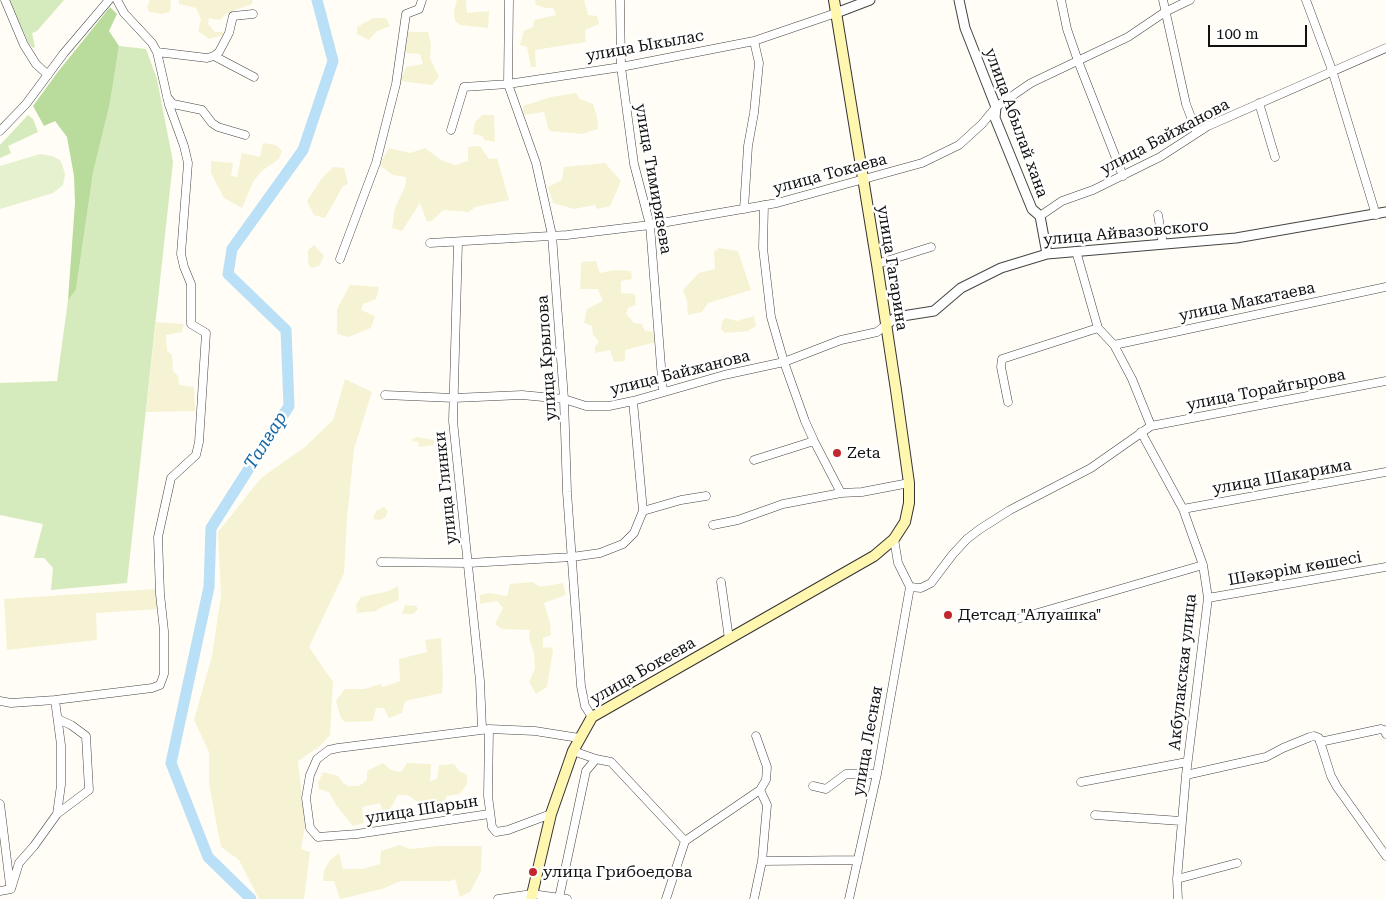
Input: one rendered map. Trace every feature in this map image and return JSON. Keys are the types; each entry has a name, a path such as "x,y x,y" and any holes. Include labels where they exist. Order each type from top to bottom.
{"main road":[{"name":"улица Гагарина","path":"834,0 878,264 909,483 905,522 894,539"},
{"name":"улица Бокеева","path":"579,738 592,717 874,556 894,539"},
{"path":"531,897 551,814 579,738"}],"street":[{"path":"5,0 24,46 36,64 48,75"},
{"path":"0,130 26,104 64,53 109,0"},
{"path":"0,701 11,703 55,700 152,688 160,685 164,674 164,631 160,594 158,537 171,478 196,454 199,442 206,333 191,324 191,284 181,254 188,163 184,146 167,97 157,52 152,43 124,13 117,0"},
{"path":"340,259 376,163 396,84 406,14 419,9 422,0"},
{"name":"улица Крылова","path":"510,0 508,84 536,163 552,235 564,399 567,492 581,686 586,706 592,717"},
{"name":"улица Тимирязева","path":"620,0 621,67 634,164 650,225 663,392"},
{"name":"улица Ыкылас","path":"452,130 464,87 508,84 621,67 754,41 870,0"},
{"name":"улица Абылай хана","path":"959,0 965,28 996,107 995,118 1032,209 1040,216 1047,254"},
{"path":"1061,0 1067,29 1078,61 1123,176"},
{"path":"1163,0 1186,104 1197,133"},
{"name":"улица Токаева","path":"430,243 458,243 567,235 650,225 764,205 863,180 922,162 959,145 982,124 996,107 1031,83 1128,37 1165,12 1190,0"},
{"path":"1306,0 1332,70 1376,214"},
{"path":"157,52 207,58 214,56 229,33 232,16 253,14"},
{"path":"744,209 748,146 754,113 759,63 754,41"},
{"name":"улица Байжанова","path":"1040,216 1062,201 1093,190 1160,157 1208,126 1332,70 1386,48"},
{"path":"214,56 254,77"},
{"path":"167,97 173,104 202,110 212,123 218,127 245,135"},
{"path":"1259,103 1274,157"},
{"path":"764,205 763,248 771,317 784,362 814,442 842,493"},
{"name":"улица Айвазовского","path":"886,325 896,317 934,311 961,288 1001,268 1047,254 1236,238 1386,212"},
{"path":"1158,215 1163,244"},
{"name":"улица Глинки","path":"458,243 453,421 486,729 489,814"},
{"path":"878,264 931,247"},
{"path":"894,539 898,563 910,587 921,588 931,583 953,554 980,529 1010,510 1091,468 1151,426 1132,379 1114,344 1098,328 1076,251"},
{"name":"улица Макатаева","path":"1114,344 1386,287"},
{"path":"883,308 896,317"},
{"name":"улица Байжанова","path":"385,395 454,398 522,395 564,399 586,406 609,406 724,375 784,362 841,340 877,332 886,325"},
{"path":"1008,402 1001,367 1002,359 1098,328"},
{"name":"улица Торайгырова","path":"1151,426 1386,381"},
{"path":"381,562 469,563 572,557 600,553 622,544 634,533 643,511 633,401"},
{"name":"Акбулакская улица","path":"1141,432 1183,509 1203,565 1208,598 1181,821 1177,879 1178,899"},
{"path":"754,460 814,442"},
{"name":"улица Шакарима","path":"1183,509 1386,472"},
{"path":"713,526 738,520 783,504 909,483"},
{"path":"643,511 681,500 706,496"},
{"path":"1017,619 1203,565"},
{"name":"Шәкәрім көшесі","path":"1208,598 1386,567"},
{"path":"721,582 729,639"},
{"name":"улица Лесная","path":"849,899 877,774 910,587"},
{"path":"55,700 61,745 57,814"},
{"path":"11,889 18,863 34,846 57,814 89,790 86,736 71,725 58,719"},
{"path":"486,729 535,731 579,738"},
{"name":"улица Шарын","path":"486,729 329,750 318,759 310,776 306,798 310,828 318,836 357,834 489,814 492,827 496,832 508,830 551,814"},
{"path":"1320,742 1380,729 1384,730 1386,734"},
{"path":"666,899 685,841 760,790 766,780 767,767 756,736"},
{"path":"1186,775 1266,757 1310,736 1318,738 1331,776 1337,787 1386,856"},
{"path":"573,752 611,762 685,841"},
{"path":"498,899 563,898 586,771 596,759"},
{"path":"1080,782 1188,762"},
{"path":"814,786 826,790 849,773 877,774"},
{"path":"754,899 762,861 767,805 760,790"},
{"path":"0,804 1,828 11,889"},
{"path":"1095,815 1181,821"},
{"path":"762,861 858,860"},
{"path":"1177,879 1237,863"},
{"path":"0,891 11,889"}],"shaded area":[{"path":"150,0 171,0 170,12 162,14 149,12 147,7"},
{"path":"179,0 253,0 252,4 227,13 220,20 209,18 208,24 215,32 223,32 223,35 209,39 198,31 201,19 196,8 179,4"},
{"path":"457,0 466,0 467,13 489,11 488,28 460,25 455,21 454,11"},
{"path":"535,0 584,0 588,15 597,16 599,24 585,30 586,42 535,50 536,67 531,67 527,47 520,45 524,31 533,27 534,20 556,15 553,8 536,5"},
{"path":"373,18 386,18 390,26 377,31 369,40 357,34 357,27"},
{"path":"408,32 428,32 431,44 430,58 439,77 432,85 400,81 406,67 423,64 420,54 405,53"},
{"path":"576,93 580,99 593,104 598,129 582,134 549,131 544,112 523,115 523,106 551,97"},
{"path":"482,115 494,115 495,142 484,140 483,136 473,134 475,122"},
{"path":"263,143 276,145 282,151 279,159 263,170 254,180 242,208 224,198 211,173 211,161 233,163 231,176 237,177 242,153 260,157"},
{"path":"480,146 489,159 497,158 509,200 475,207 469,212 443,210 433,220 427,222 420,203 402,231 392,228 395,208 405,187 406,177 393,175 379,165 389,148 410,153 425,148 441,160 455,165 468,161 468,147"},
{"path":"605,163 621,181 610,206 597,209 595,205 574,209 553,203 548,187 562,180 564,167"},
{"path":"333,167 344,168 348,184 343,186 325,218 314,215 307,201 322,178"},
{"path":"314,245 324,256 319,266 311,268 308,262 308,250"},
{"path":"719,248 738,251 751,290 708,303 702,312 688,315 687,301 683,290 699,273 715,269 714,252"},
{"path":"596,261 600,273 614,270 631,271 632,279 621,281 621,293 635,294 636,305 628,308 626,314 634,323 642,324 645,331 655,332 656,342 625,350 625,361 614,362 610,350 595,353 595,347 599,341 593,335 592,326 584,323 587,309 603,301 598,289 580,289 581,262"},
{"path":"350,285 379,287 376,299 363,304 361,310 375,316 371,328 348,337 337,334 337,309"},
{"path":"754,316 756,326 748,331 725,333 721,329 725,318 737,321"},
{"path":"156,322 184,324 182,332 166,335 167,351 172,355 173,371 178,376 179,385 194,387 195,411 146,412"},
{"path":"345,379 372,392 354,449 344,573 309,647 333,682 330,735 320,746 298,761 305,826 301,849 310,852 304,899 259,899 239,860 221,847 209,784 209,752 194,720 212,656 221,595 218,532 261,478 305,447 333,420"},
{"path":"417,437 434,440 434,445 419,447 418,442 412,441 412,439"},
{"path":"384,507 388,511 385,518 373,519 376,511"},
{"path":"533,582 540,587 563,583 566,595 544,603 550,623 551,635 543,638 543,648 551,647 553,650 547,687 536,694 529,682 535,669 534,653 529,639 530,630 502,629 495,624 503,608 497,601 480,604 480,595 489,593 507,596 510,584"},
{"path":"398,586 399,600 376,611 357,613 356,605 361,597 389,591"},
{"path":"155,589 159,609 96,613 97,640 7,650 4,599"},
{"path":"405,605 416,606 418,609 413,614 402,614"},
{"path":"441,638 442,693 405,701 402,713 389,718 384,708 376,708 373,721 345,722 341,718 336,701 345,689 364,689 380,684 383,687 400,681 399,659 427,652 425,640"},
{"path":"383,763 391,770 401,772 407,763 431,764 430,781 437,779 439,765 454,764 459,771 467,775 467,784 460,794 447,796 438,814 431,815 430,805 416,801 408,795 398,795 390,809 383,813 380,803 362,807 364,823 353,826 336,805 329,792 319,789 318,783 323,772 338,776 343,783 349,786 359,786 367,780 367,771"},
{"path":"400,845 410,849 439,846 482,846 481,871 470,892 460,897 455,879 450,881 401,881 382,889 340,899 334,881 323,881 324,871 330,860 339,853 343,869 363,869 380,864 381,851"}],"green space":[{"path":"9,0 64,0 37,31 32,33 35,47 33,48 29,44"},
{"path":"110,7 117,14 109,31 119,46 110,103 93,173 76,290 68,300 75,203 74,176 67,137 55,121 44,126 33,106"},
{"path":"119,46 146,49 157,79 173,162 127,583 51,590 53,568 44,558 34,558 43,524 0,515 0,383 57,381 68,300 76,290 93,173 110,103"},
{"path":"28,115 33,119 38,132 8,146 11,153 0,158 0,145"},
{"path":"40,154 52,156 60,160 65,175 63,185 53,193 0,209 0,166"}],"waterway":[{"name":"Талғар","path":"251,899 208,857 171,763 209,587 211,528 289,406 286,330 228,274 232,249 303,150 333,61 317,0"}],"place":[{"name":"Zeta","path":"837,453"},
{"name":"Детсад \"Алуашка\"","path":"948,615"},
{"name":"улица Грибоедова","path":"533,872"}]}
